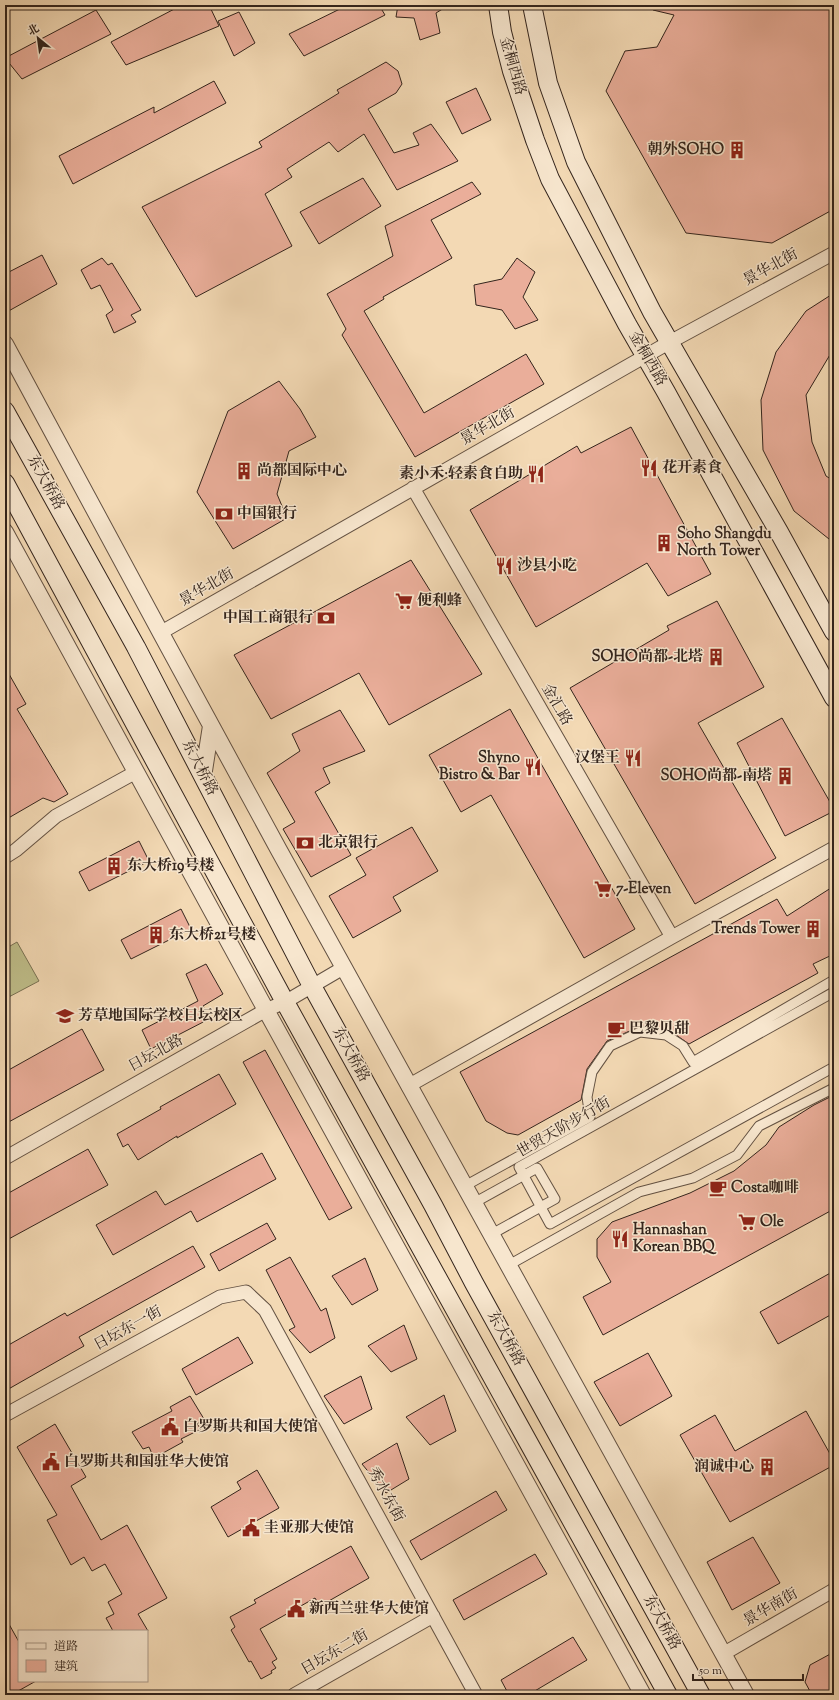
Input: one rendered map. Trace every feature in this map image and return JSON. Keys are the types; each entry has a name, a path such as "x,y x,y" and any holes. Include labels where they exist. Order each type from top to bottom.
{"main road":[{"name":"金桐西路","path":"498,5 508,57 535,140 550,179 627,324 834,698"},
{"name":"金桐西路","path":"532,5 548,83 576,162 652,312 779,532 834,632"},
{"name":"东大桥路","path":"5,411 136,647 312,986 433,1205 470,1277 701,1695"},
{"name":"东大桥路","path":"5,483 284,1002 668,1695"}],"street":[{"name":"景华北街","path":"160,633 670,342 834,252"},
{"path":"5,344 160,633 472,1204 746,1695"},
{"name":"金汇路","path":"413,488 672,937"},
{"path":"5,532 266,1010 644,1695"},
{"path":"203,777 211,726"},
{"path":"5,856 16,850 56,816 136,772"},
{"path":"408,1086 672,937 834,848"},
{"name":"日坛北路","path":"5,1158 343,968"},
{"path":"463,1187 590,1117 587,1097 592,1072 610,1046 640,1032 666,1035 683,1046 693,1062 834,980"},
{"name":"世贸天阶步行街","path":"834,992 519,1167 550,1224 834,1067"},
{"path":"507,1266 639,1192 693,1178 737,1155 759,1126 834,1088"},
{"path":"472,1204 538,1168 555,1199 490,1235"},
{"name":"日坛东一街","path":"5,1415 220,1297 246,1292 265,1310"},
{"name":"秀水东街","path":"265,1310 476,1695"},
{"name":"景华南街","path":"723,1654 834,1590"},
{"name":"日坛东二街","path":"294,1695 433,1616"}],"shaded area":[{"path":"17,942 39,981 5,999 5,949"}],"building":[{"path":"182,5 209,5 219,26 126,65 111,42"},
{"path":"348,5 379,5 385,15 304,56 289,34"},
{"path":"398,5 449,5 436,13 440,33 420,40 414,18 396,17"},
{"name":"朝外SOHO","path":"654,5 834,5 834,209 772,243 686,233 606,91 625,51 657,47 674,15 653,10"},
{"path":"96,10 111,34 22,79 5,58"},
{"path":"239,12 255,43 234,56 218,21"},
{"path":"386,62 398,71 402,84 396,93 368,109 394,153 419,145 413,133 431,124 458,161 397,190 364,134 338,152 329,142 287,169 292,177 265,194 292,246 196,297 142,207 262,147 259,142 339,93 337,90"},
{"path":"214,81 226,103 73,184 59,156 154,107 154,113"},
{"path":"476,88 491,120 462,134 446,102"},
{"path":"363,178 381,206 319,244 300,212"},
{"path":"472,182 481,194 431,220 452,258 383,297 384,299 364,311 424,413 526,354 544,384 415,457 342,335 346,329 327,294 393,256 385,226"},
{"path":"42,255 57,284 5,313 5,274"},
{"path":"102,258 108,265 112,263 141,310 131,315 136,322 114,333 106,315 113,310 100,285 91,289 81,270"},
{"path":"517,258 535,272 523,297 538,320 515,329 502,310 476,305 474,285 502,279"},
{"path":"834,293 834,348 806,395 812,442 826,476 834,481 834,543 794,511 763,450 761,400 776,352 806,311"},
{"name":"尚都国际中心","path":"279,381 300,409 316,437 289,451 277,494 287,518 233,549 197,492 228,411"},
{"path":"631,427 711,574 668,596 647,563 536,627 470,510 577,446 581,453"},
{"path":"411,560 482,674 389,725 359,673 271,719 234,655"},
{"path":"717,601 764,687 698,723 776,858 695,904 570,688 669,630 667,626"},
{"path":"5,667 26,704 17,709 68,794 54,802 43,798 5,820"},
{"path":"510,709 635,929 584,958 491,795 461,812 429,755"},
{"path":"340,710 365,751 323,768 330,783 315,792 351,855 311,877 283,829 295,822 267,773 300,751 292,734"},
{"name":"SOHO尚都-南塔","path":"782,718 834,809 834,811 785,836 737,743"},
{"path":"412,827 438,871 393,897 401,911 353,938 329,896 366,875 356,858"},
{"name":"东大桥19号楼","path":"139,841 149,861 89,891 79,872"},
{"path":"834,886 834,954 813,964 818,973 689,1044 669,1030 641,1026 607,1041 587,1069 581,1100 518,1135 507,1133 486,1121 460,1072 777,899 787,916"},
{"name":"东大桥21号楼","path":"181,909 191,929 131,959 121,940"},
{"path":"206,964 223,994 203,1006 209,1019 151,1049 142,1030 198,1001 186,974"},
{"path":"82,1029 104,1070 5,1124 5,1072"},
{"path":"265,1050 352,1208 329,1220 243,1062"},
{"path":"219,1074 236,1104 177,1138 177,1136 138,1160 128,1144 123,1147 117,1134 161,1109 160,1107"},
{"path":"834,1095 834,1209 603,1335 583,1297 611,1282 597,1257 597,1239 612,1222 690,1193 734,1171 766,1145 779,1127 814,1105"},
{"path":"88,1149 108,1185 5,1241 5,1195"},
{"path":"262,1153 276,1179 197,1222 191,1211 113,1255 96,1225 156,1191 165,1205"},
{"path":"267,1223 276,1239 219,1271 210,1254"},
{"path":"193,1246 205,1267 79,1337 84,1346 5,1391 5,1347 65,1313 67,1316"},
{"path":"290,1257 321,1311 326,1308 335,1338 310,1353 289,1330 295,1327 266,1270"},
{"path":"365,1258 378,1290 352,1305 332,1276"},
{"path":"834,1271 834,1313 778,1344 760,1312"},
{"path":"404,1325 417,1359 391,1372 368,1346"},
{"name":"白罗斯共和国大使馆","path":"238,1337 253,1363 196,1395 182,1369"},
{"path":"648,1353 672,1396 620,1426 594,1382"},
{"path":"361,1376 372,1409 344,1424 324,1396"},
{"path":"444,1395 456,1431 430,1445 406,1417"},
{"name":"白罗斯共和国大使馆","path":"190,1396 204,1419 197,1424 201,1429 181,1439 183,1442 154,1458 149,1447 143,1449 132,1432 172,1411 170,1407"},
{"name":"润诚中心","path":"806,1411 834,1461 834,1465 730,1522 680,1435 715,1415 735,1451"},
{"path":"55,1424 86,1477 71,1486 101,1540 127,1525 167,1598 138,1614 147,1630 112,1630 106,1618 114,1614 108,1602 122,1594 105,1564 92,1571 84,1557 71,1565 47,1520 57,1515 17,1447"},
{"path":"397,1443 409,1479 386,1493 362,1464"},
{"path":"257,1470 279,1508 228,1537 211,1507 241,1489 237,1482"},
{"path":"496,1491 507,1510 421,1560 410,1541"},
{"path":"753,1537 780,1583 732,1610 707,1562"},
{"path":"351,1546 369,1578 320,1606 315,1598 260,1629 277,1659 272,1662 276,1668 271,1671 272,1673 261,1679 251,1661 249,1662 231,1630 235,1627 230,1617 256,1603 254,1600"},
{"path":"535,1554 547,1574 464,1620 453,1600"},
{"path":"5,1617 18,1640 18,1682 34,1682 11,1695 5,1695"},
{"path":"573,1637 587,1660 528,1695 509,1695 501,1680"},
{"path":"834,1652 834,1695 812,1695 805,1682 810,1665"}],"place":[{"name":"朝外SOHO","path":"737,150"},
{"name":"花开素食","path":"649,468"},
{"name":"尚都国际中心","path":"244,471"},
{"name":"素小禾·轻素食自助","path":"536,474"},
{"name":"中国银行","path":"224,514"},
{"name":"Soho Shangdu North Tower","path":"664,543"},
{"name":"沙县小吃","path":"504,566"},
{"name":"便利蜂","path":"404,601"},
{"name":"中国工商银行","path":"326,618"},
{"name":"SOHO尚都-北塔","path":"716,657"},
{"name":"汉堡王","path":"633,758"},
{"name":"Shyno Bistro & Bar","path":"533,767"},
{"name":"SOHO尚都-南塔","path":"785,776"},
{"name":"北京银行","path":"305,843"},
{"name":"东大桥19号楼","path":"114,866"},
{"name":"7-Eleven","path":"603,889"},
{"name":"Trends Tower","path":"813,929"},
{"name":"东大桥21号楼","path":"156,935"},
{"name":"芳草地国际学校日坛校区","path":"65,1016"},
{"name":"巴黎贝甜","path":"616,1029"},
{"name":"Costa咖啡","path":"718,1188"},
{"name":"Ole","path":"747,1222"},
{"name":"Hannashan Korean BBQ","path":"620,1239"},
{"name":"白罗斯共和国大使馆","path":"170,1427"},
{"name":"白罗斯共和国驻华大使馆","path":"51,1462"},
{"name":"润诚中心","path":"767,1467"},
{"name":"圭亚那大使馆","path":"251,1528"},
{"name":"新西兰驻华大使馆","path":"296,1609"}]}
